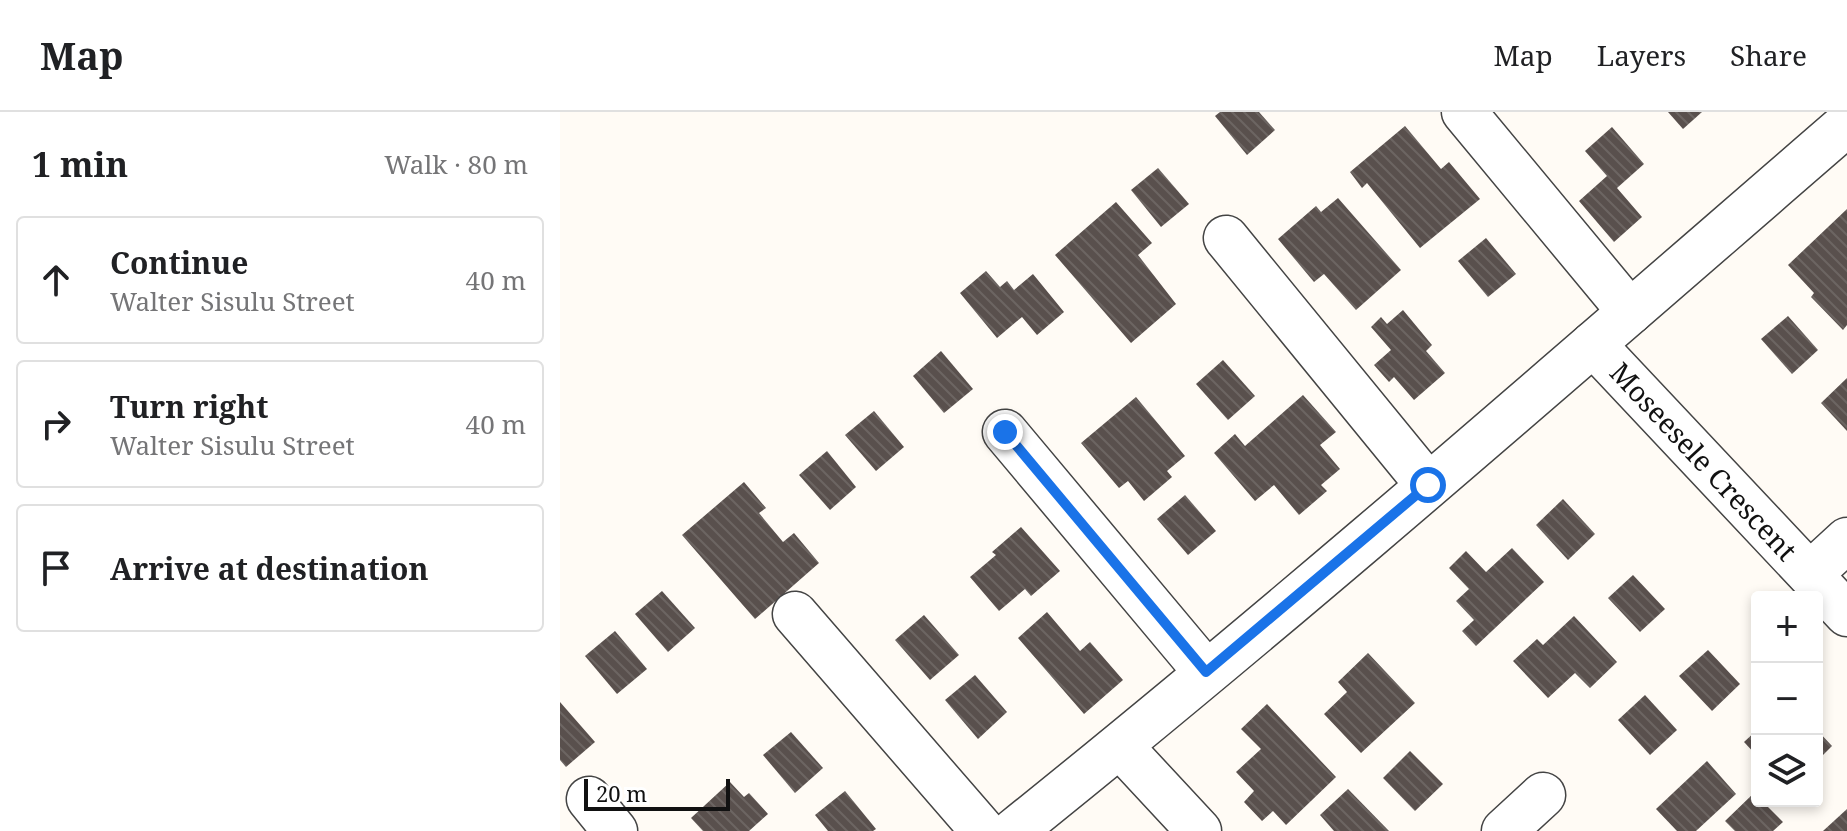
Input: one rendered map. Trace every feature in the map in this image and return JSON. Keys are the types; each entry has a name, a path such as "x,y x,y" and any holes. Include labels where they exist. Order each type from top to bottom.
{"street":[{"path":"1464,112 1630,312"},
{"path":"1014,831 1120,746 1593,344 1841,121"},
{"path":"1226,238 1428,485"},
{"name":"Moseesele Crescent","path":"1593,344 1847,614"},
{"path":"1005,432 1206,672"},
{"path":"1810,574 1847,540"},
{"path":"795,614 983,831"},
{"path":"1120,746 1199,831"},
{"path":"1504,831 1543,795"}],"building":[{"path":"1220,112 1259,112 1275,130 1247,155 1215,116"},
{"path":"1668,112 1702,112 1683,129"},
{"path":"1405,126 1441,169 1449,162 1480,199 1420,248 1367,183 1362,188 1350,172"},
{"path":"1612,127 1644,164 1617,188 1642,217 1614,242 1579,201 1607,176 1585,151"},
{"path":"1158,168 1189,204 1161,227 1131,190"},
{"path":"1338,198 1401,270 1356,310 1324,274 1314,282 1278,239 1316,206 1321,212"},
{"path":"1116,202 1152,243 1138,255 1176,304 1131,343 1055,255"},
{"path":"1847,209 1847,325 1843,330 1811,297 1814,293 1788,265"},
{"path":"1486,238 1516,274 1488,297 1458,261"},
{"path":"986,271 1000,287 1007,281 1014,290 1033,274 1064,312 1037,335 1022,317 997,338 960,293"},
{"path":"1403,310 1432,345 1426,351 1445,373 1414,400 1394,377 1389,382 1374,365 1391,350 1371,327 1381,317 1387,324"},
{"path":"1788,316 1818,350 1792,374 1761,339"},
{"path":"941,351 973,389 944,413 913,376"},
{"path":"1223,360 1255,396 1228,420 1196,384"},
{"path":"1847,378 1847,431 1821,403"},
{"path":"1303,395 1336,432 1320,445 1340,469 1321,485 1327,491 1299,515 1274,485 1255,501 1214,453 1235,434 1245,446"},
{"path":"1136,397 1185,456 1167,471 1172,477 1144,501 1128,481 1119,488 1081,443"},
{"path":"874,411 904,447 876,471 845,435"},
{"path":"827,451 856,487 830,510 799,475"},
{"path":"744,482 766,508 759,513 783,542 794,533 819,563 755,619 682,535"},
{"path":"1185,495 1216,531 1188,555 1157,519"},
{"path":"1563,499 1595,534 1568,560 1536,525"},
{"path":"1021,527 1060,571 1031,596 1025,589 999,611 970,577 996,555 992,552"},
{"path":"1512,548 1544,582 1476,646 1462,631 1474,620 1456,601 1469,589 1449,568 1466,551 1486,572"},
{"path":"1633,575 1665,609 1640,632 1608,598"},
{"path":"662,591 695,628 668,652 635,614"},
{"path":"1047,612 1080,651 1090,642 1123,680 1084,714 1018,638"},
{"path":"924,615 959,655 930,680 895,640"},
{"path":"1574,616 1617,662 1590,688 1575,673 1548,698 1513,661 1537,639 1543,645"},
{"path":"615,631 647,669 617,694 585,656"},
{"path":"1708,650 1740,684 1712,711 1679,676"},
{"path":"1368,653 1415,703 1361,753 1324,714 1347,692 1338,682"},
{"path":"975,675 1007,712 978,739 945,700"},
{"path":"1645,695 1677,730 1650,755 1618,720"},
{"path":"560,702 595,742 566,767 560,760"},
{"path":"1267,704 1336,777 1286,825 1273,811 1262,821 1244,802 1254,791 1236,772 1261,749 1241,729"},
{"path":"791,732 823,768 795,793 763,755"},
{"path":"1751,736 1751,750 1744,742"},
{"path":"1823,736 1832,746 1823,755"},
{"path":"1410,751 1443,784 1415,811 1383,778"},
{"path":"1707,761 1736,794 1696,831 1677,831 1656,809"},
{"path":"730,782 744,797 749,793 768,814 749,831 703,831 691,818"},
{"path":"1348,789 1389,831 1334,831 1320,815"},
{"path":"845,791 876,829 828,831 815,815"},
{"path":"1751,796 1751,807 1768,807 1783,822 1773,831 1735,831 1725,821"},
{"path":"1847,809 1847,831 1823,831"}],"route":[{"path":"1005,432 1206,672 1428,485"}]}
